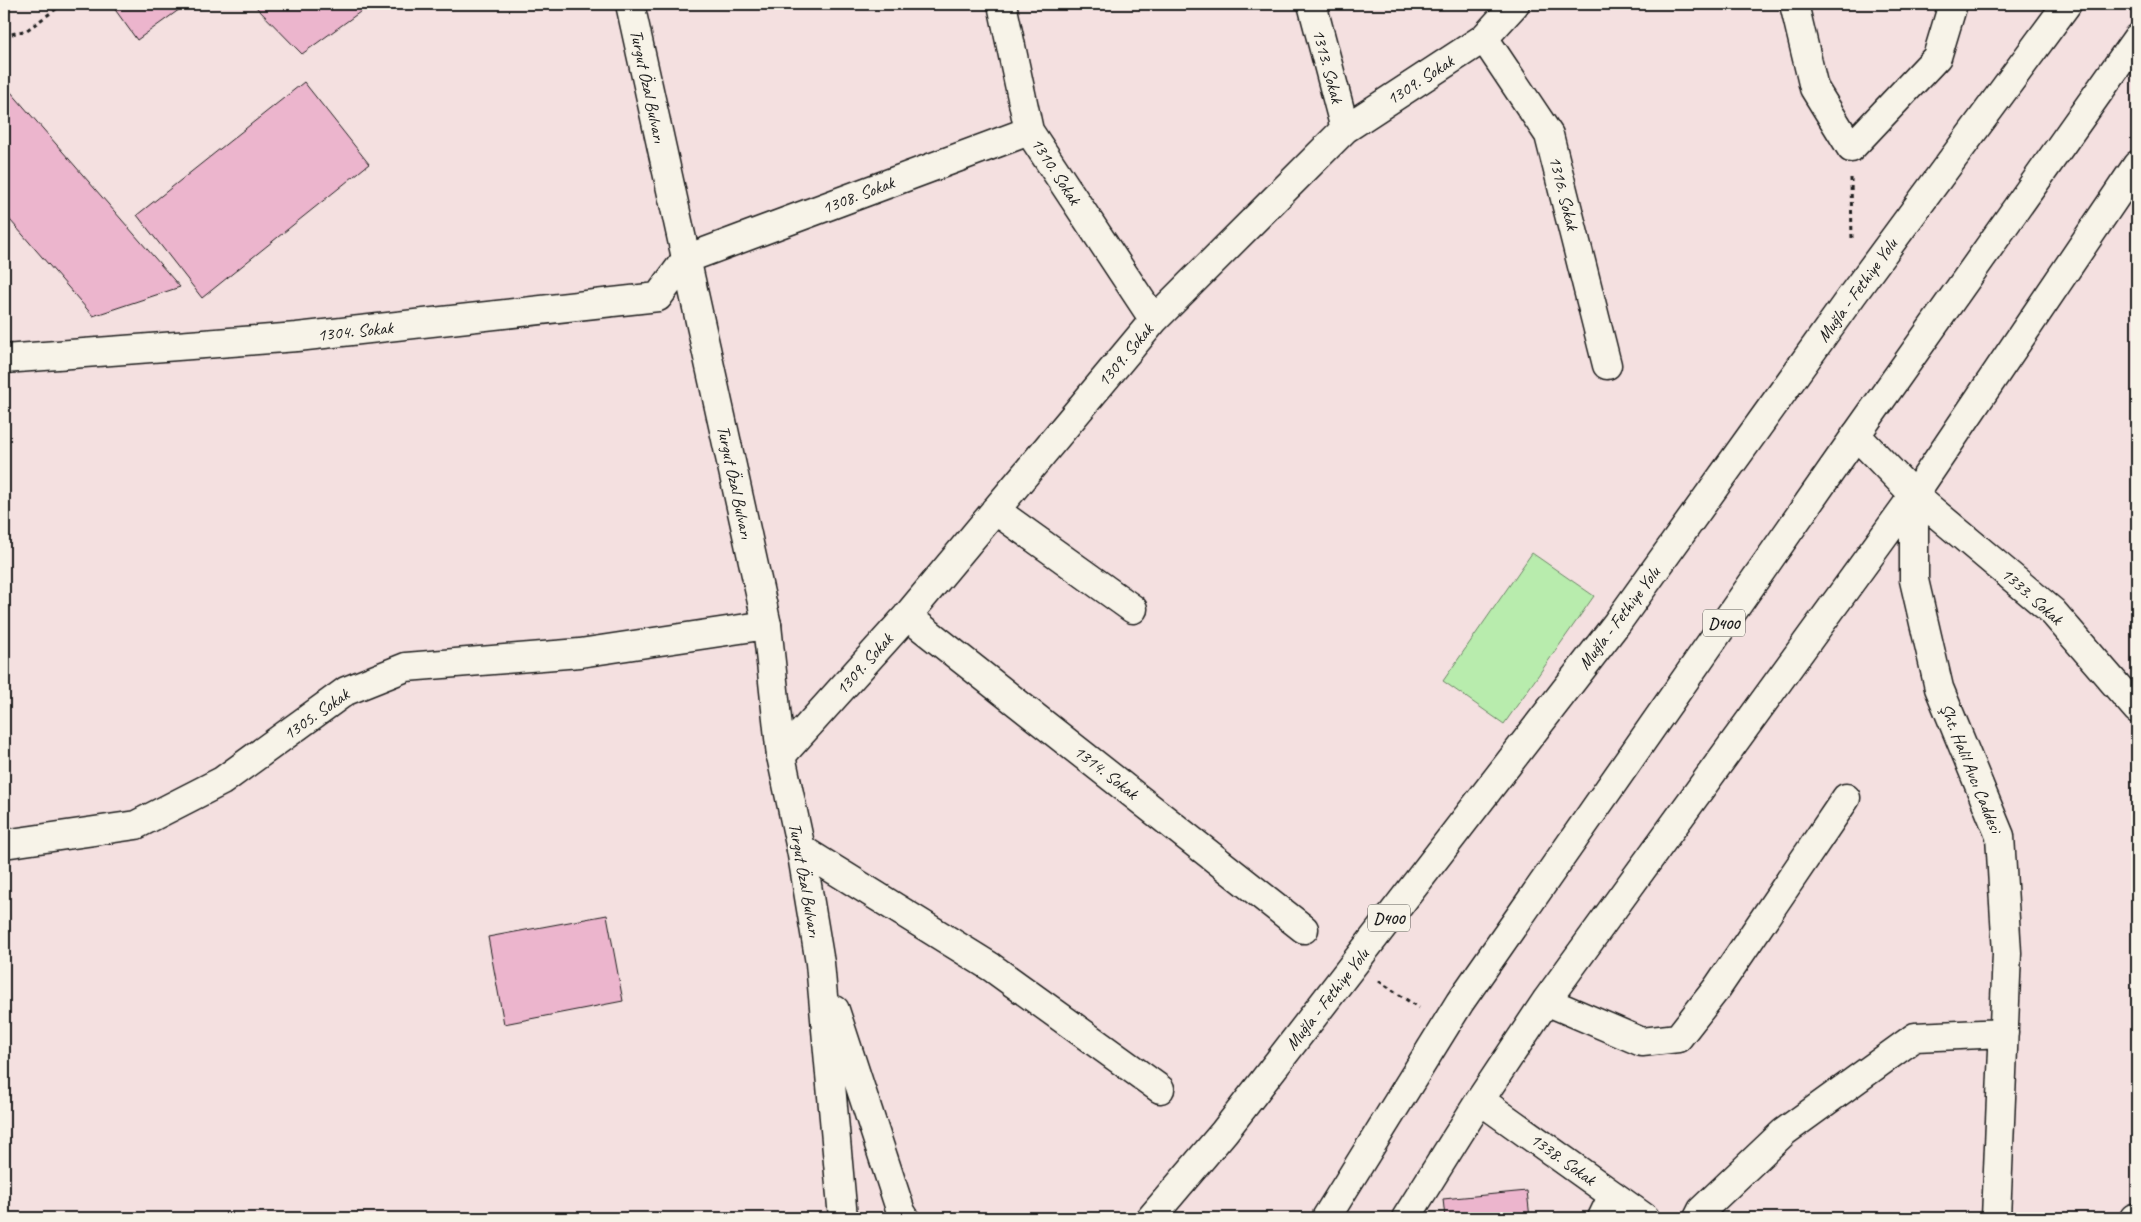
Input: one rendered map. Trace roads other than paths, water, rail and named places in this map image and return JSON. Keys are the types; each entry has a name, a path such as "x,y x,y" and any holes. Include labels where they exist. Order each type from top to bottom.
{"main road":[{"name":"Turgut Özal Bulvarı","path":"630,4 767,626 781,756 801,849 820,963 843,1218"},
{"name":"1310. Sokak","path":"1002,4 1029,131 1154,320"},
{"name":"1313. Sokak","path":"1312,4 1345,129"},
{"name":"1309. Sokak","path":"781,756 907,616 1154,320 1345,129 1484,38 1515,4"},
{"path":"1794,4 1814,88 1851,148 1937,57 1953,4"},
{"name":"Muğla - Fethiye Yolu","path":"1152,1216 1224,1132 1617,623 1853,294 2068,4"},
{"name":"1316. Sokak","path":"1484,38 1549,134 1607,365"},
{"name":"D400","path":"1326,1218 1445,1025 1856,435 2137,38"},
{"name":"1308. Sokak","path":"686,259 1029,131"},
{"path":"1406,1218 1480,1100 1546,1001 1914,495 2137,166"},
{"name":"1304. Sokak","path":"4,359 297,337 658,297 686,259"},
{"path":"1856,435 1914,495"},
{"name":"1333. Sokak","path":"1914,495 2052,611 2137,710"},
{"name":"Şht. Halil Avcı Caddesi","path":"1914,495 1914,580 1939,688 2000,836 2007,953 1996,1218"},
{"path":"995,510 1133,609"},
{"name":"1314. Sokak","path":"907,616 1304,928"},
{"name":"1305. Sokak","path":"4,844 136,825 222,782 346,691 406,667 580,653 767,626"},
{"path":"1546,1001 1642,1042 1678,1038 1718,988 1846,798"},
{"path":"801,849 991,968 1160,1089"},
{"name":"Turgut Özal Bulvarı","path":"820,963 903,1216"},
{"path":"1698,1218 1702,1210 1784,1132 1915,1037 2004,1033"},
{"name":"1338. Sokak","path":"1480,1100 1607,1207 1645,1218"}]}
